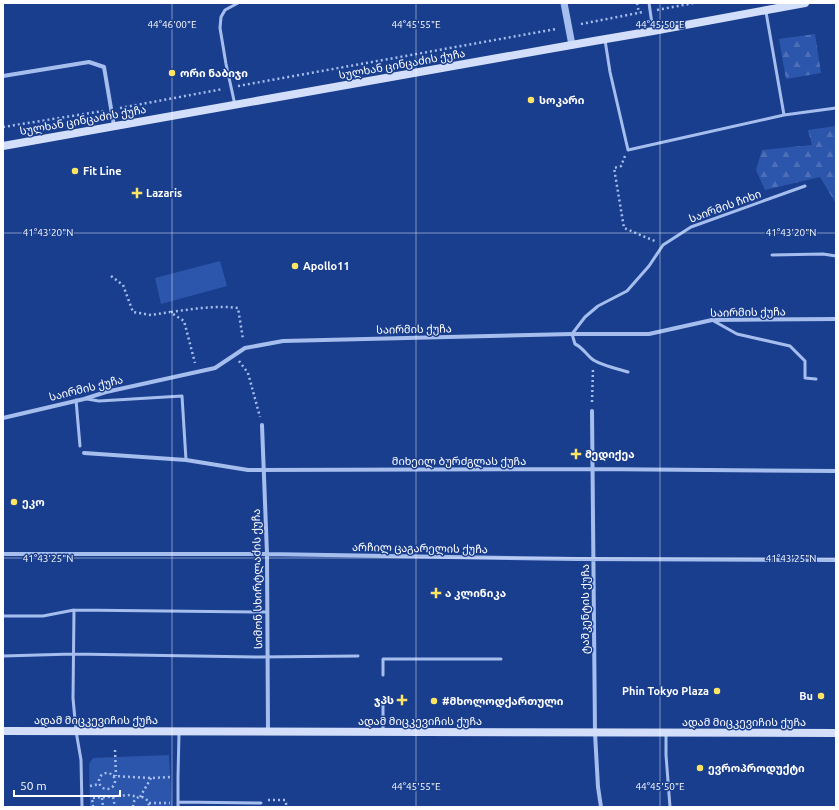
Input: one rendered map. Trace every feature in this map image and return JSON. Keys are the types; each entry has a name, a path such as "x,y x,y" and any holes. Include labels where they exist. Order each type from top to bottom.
{"main road":[{"name":"სულხან ცინცაძის ქუჩა","path":"3,146 805,3"},
{"name":"ადამ მიცკევიჩის ქუჩა","path":"3,731 836,733"}],"street":[{"path":"564,3 572,45"},
{"path":"3,76 89,62 104,67 114,126"},
{"name":"საირმის ქუჩა","path":"3,418 106,392 215,368 245,348 283,341 572,334 649,334 712,320 836,319"},
{"name":"ტაშკენტის ქუჩა","path":"592,411 595,732 598,787 601,807"},
{"name":"სიმონ სხირტლაძის ქუჩა","path":"262,426 267,554 268,732"},
{"name":"მიხეილ ბურძგლას ქუჩა","path":"84,453 186,460 248,470 592,469 836,471"},
{"name":"არჩილ ცაგარელის ქუჩა","path":"3,554 267,554 836,560"}],"lane":[{"path":"235,105 220,28 221,17 225,10 238,3"},
{"path":"648,3 653,31"},
{"path":"766,10 784,115"},
{"path":"605,39 610,72 628,150 784,115 836,108"},
{"name":"საირმის ჩიხი","path":"572,334 584,317 598,306 627,291 649,266 663,245 691,227 805,186"},
{"path":"772,254 823,254 836,256"},
{"path":"712,320 737,334 790,346 805,361 805,378 816,379"},
{"path":"572,334 575,344 594,360 613,368 628,372"},
{"path":"84,398 99,401 182,396 186,460"},
{"path":"76,400 80,446"},
{"path":"74,610 73,698 76,731 81,760 82,807"},
{"path":"3,616 43,616 74,610 267,612"},
{"path":"3,656 73,654 358,656"},
{"path":"383,675 383,659 501,659"},
{"path":"383,700 383,732"},
{"path":"178,807 179,731"},
{"path":"666,733 670,807"},
{"path":"178,802 261,803"}],"path":[{"path":"637,3 639,13"},
{"path":"581,24 694,3"},
{"path":"3,127 111,110 556,29"},
{"path":"621,166 614,168 624,228 663,245"},
{"path":"111,276 123,285 134,312 151,315 202,308 238,308 245,348"},
{"path":"170,312 184,321 195,362"},
{"path":"235,354 248,373 262,426"},
{"path":"592,411 594,360"},
{"path":"115,750 115,776 115,778 114,784 111,788 106,789 101,787 98,779 101,774 104,773 109,773 115,776 150,778 178,777"},
{"path":"133,807 134,801 139,797 150,778"},
{"path":"93,807 92,798 130,795 146,799 149,803 149,807"},
{"path":"114,797 114,807"},
{"path":"102,798 103,807"},
{"path":"261,803 265,800 285,800 286,807"},
{"path":"149,803 178,802"}],"green space":[{"path":"815,34 821,73 786,79 779,39"},
{"path":"836,126 836,202 820,177 765,190 756,170 762,150 812,145 808,130"},
{"path":"220,261 227,286 161,304 155,278"},
{"path":"169,755 172,807 90,807 89,764 93,758"}],"place":[{"name":"ორი ნაბიჯი","path":"172,73"},
{"name":"სოკარი","path":"531,100"},
{"name":"Fit Line","path":"75,171"},
{"name":"Lazaris","path":"137,193"},
{"name":"Apollo11","path":"295,266"},
{"name":"მედიქეა","path":"576,454"},
{"name":"ეკო","path":"14,502"},
{"name":"ა კლინიკა","path":"436,593"},
{"name":"Phin Tokyo Plaza","path":"717,691"},
{"name":"Bu","path":"821,696"},
{"name":"ჯპს","path":"402,700"},
{"name":"#მხოლოდქართული","path":"434,701"},
{"name":"ევროპროდუქტი","path":"700,768"}]}
